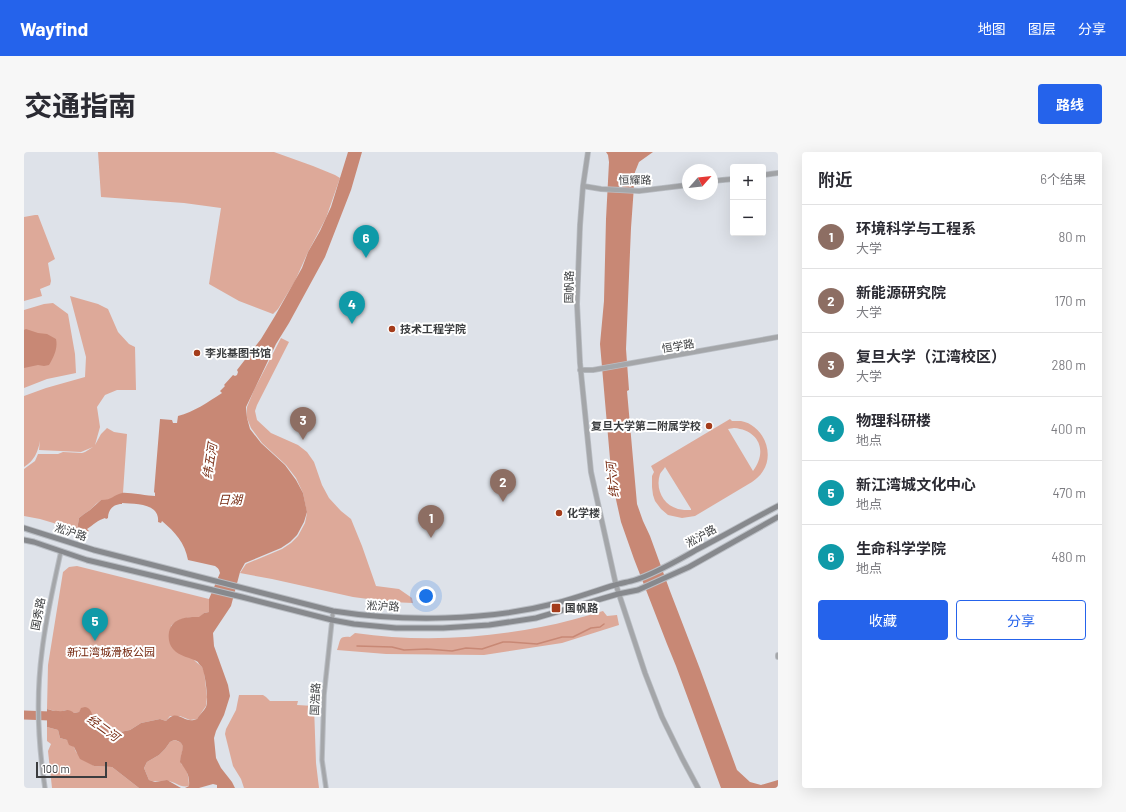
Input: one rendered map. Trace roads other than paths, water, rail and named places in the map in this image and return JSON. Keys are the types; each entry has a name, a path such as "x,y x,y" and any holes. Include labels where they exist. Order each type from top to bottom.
{"main road":[{"name":"淞沪路","path":"24,528 94,550 333,611 356,615 396,618 441,617 487,615 533,608 556,603 635,580 667,566 778,506"},
{"name":"淞沪路","path":"24,540 87,560 332,620 354,624 396,628 443,628 489,625 536,618 618,594 638,590 689,567 778,516"},
{"name":"国秀路","path":"62,551 64,541"}],"street":[{"name":"国帆路","path":"588,152 582,186 577,304 580,370 591,472 618,594 645,673 682,758 698,788"},
{"path":"766,175 778,173"},
{"path":"718,180 730,179"},
{"name":"恒耀路","path":"582,186 608,190 639,191 682,185"},
{"name":"恒学路","path":"580,370 599,369 778,337"},
{"name":"国秀路","path":"45,788 39,731 38,703 40,667 44,632 62,551"},
{"name":"国浩路","path":"326,788 322,760 324,695 333,611"}],"water":[{"path":"348,152 362,152 351,190 325,257 276,344 246,407 250,429 261,443 285,465 296,480 303,493 307,512 304,522 297,535 290,542 281,548 245,563 240,572 231,606 213,633 214,646 228,685 230,696 214,738 216,758 235,788 217,788 217,785 213,784 199,788 185,788 189,786 189,779 180,762 183,748 179,741 174,740 170,742 159,755 147,762 144,768 149,780 155,782 167,780 181,788 139,788 112,767 94,766 80,759 74,747 69,745 67,740 60,738 58,730 47,727 47,709 57,711 68,710 74,713 79,712 81,708 89,708 93,719 120,732 130,730 141,723 160,719 166,721 170,717 174,716 188,720 197,719 207,704 203,670 198,662 179,654 173,649 169,641 169,632 174,623 181,619 199,617 204,613 209,612 209,599 220,573 219,570 215,566 188,560 187,554 179,538 162,521 161,523 158,522 158,516 155,511 146,506 140,504 122,503 116,505 110,510 108,518 102,519 87,529 89,531 87,532 77,530 79,518 101,500 111,498 122,493 155,496 154,492 160,419 172,420 173,423 177,423 178,416 195,409 222,393 220,391 225,386 224,385 233,375 237,375 237,370 261,339 302,268 308,252 331,207"},
{"name":"纬六河","path":"606,152 653,152 639,162 635,172 631,228 626,349 629,390 627,391 637,504 737,770 750,782 761,785 778,780 778,788 721,788 621,522 615,495 610,459 600,344 604,301 609,162"},
{"path":"26,329 47,334 56,339 55,352 49,365 38,365 24,368 24,330"}],"waterway":[{"path":"357,646 392,647 404,650 427,649 452,651 466,648 482,649 503,642 537,644 562,637 573,637 591,628 600,627 604,624"},
{"name":"经二河","path":"24,715 50,716 58,719"}],"place":[{"name":"生命科学学院","path":"366,258"},
{"name":"物理科研楼","path":"352,324"},
{"name":"技术工程学院","path":"392,329"},
{"name":"李兆基图书馆","path":"197,353"},
{"name":"复旦大学第二附属学校","path":"709,426"},
{"name":"复旦大学（江湾校区）","path":"303,440"},
{"name":"新能源研究院","path":"503,502"},
{"name":"化学楼","path":"559,513"},
{"name":"环境科学与工程系","path":"431,538"},
{"name":"国帆路","path":"556,608"},
{"name":"新江湾城文化中心","path":"95,641"}],"water label":[{"name":"纬五河","path":"210,461"},
{"name":"日湖","path":"230,500"}],"park label":[{"name":"新江湾城滑板公园","path":"111,652"}]}
